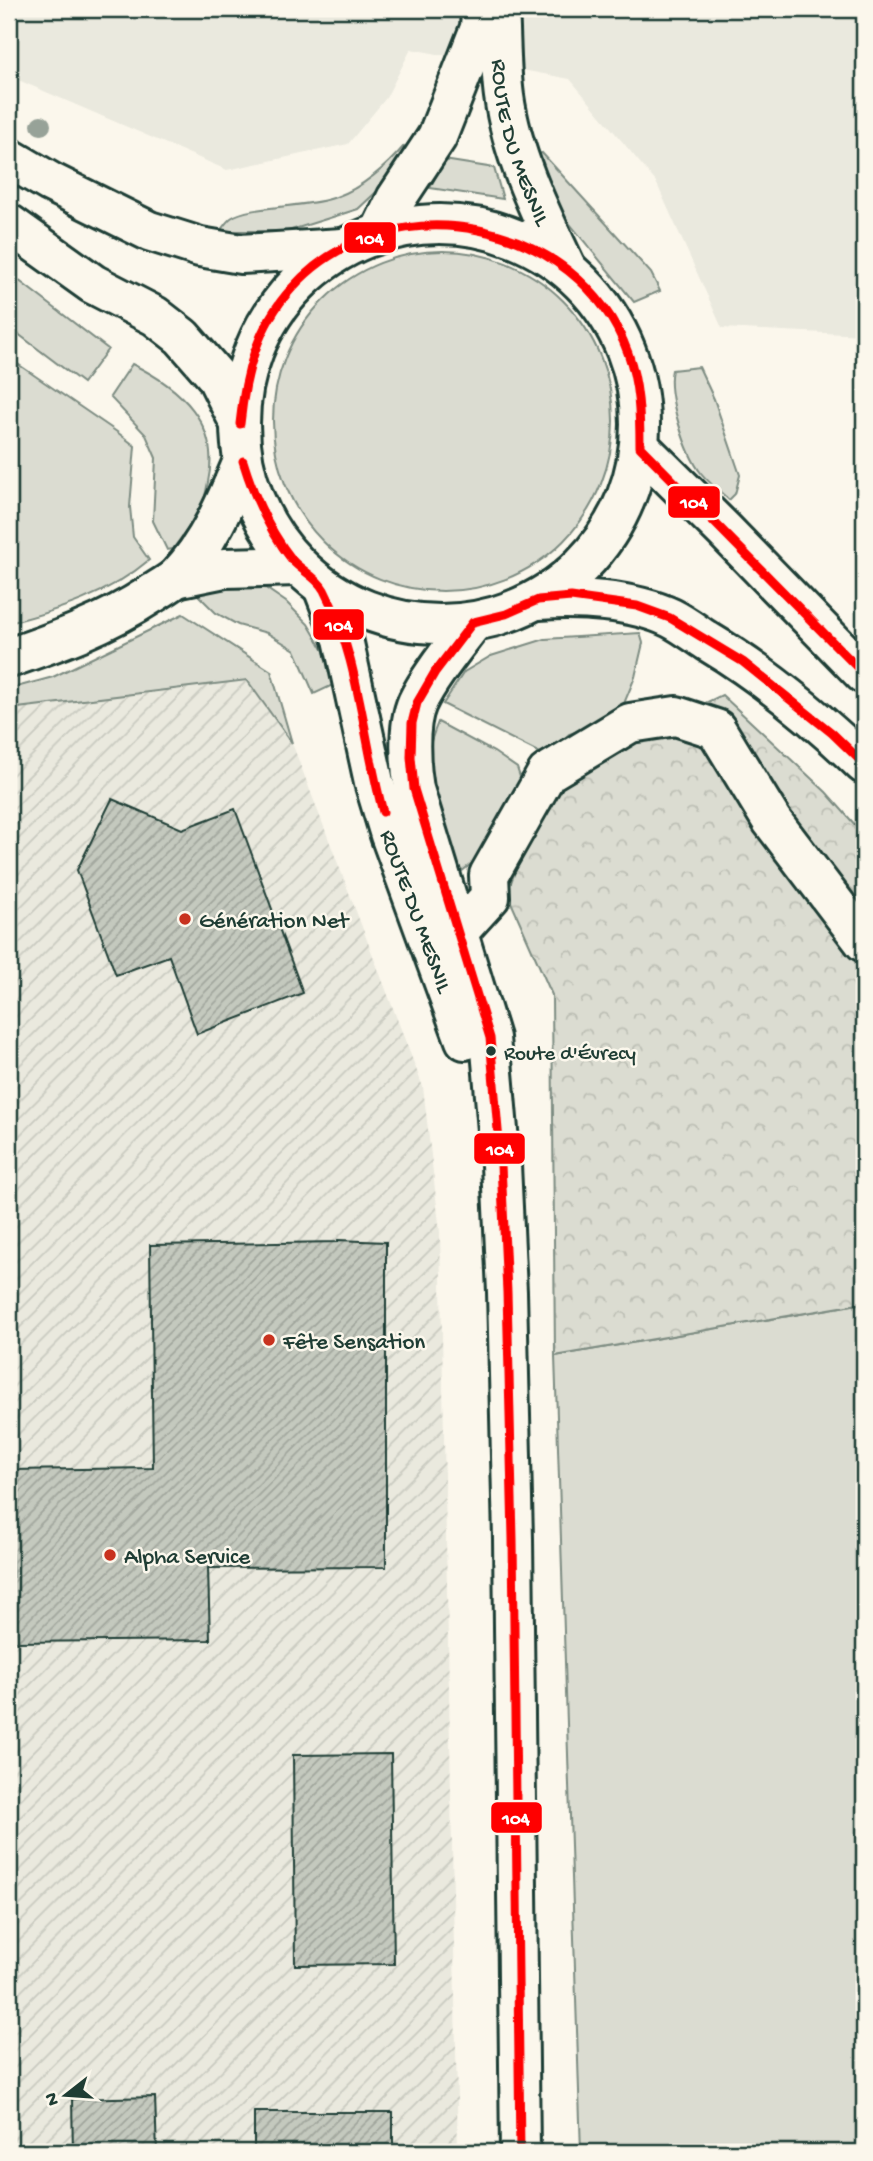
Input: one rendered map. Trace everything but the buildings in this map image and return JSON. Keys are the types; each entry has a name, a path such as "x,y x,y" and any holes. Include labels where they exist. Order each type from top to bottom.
{"main road":[{"name":"ROUTE DU MESNIL","path":"380,232 396,199 437,137 480,28 481,9"},
{"name":"ROUTE DU MESNIL","path":"499,9 504,96 514,142 539,210 567,269"},
{"path":"9,158 50,182 149,231 200,247 241,254 343,248"},
{"path":"428,223 478,226 525,242 567,269 596,296 618,330 632,367 640,407 640,447 634,478 623,508 607,536 580,568 538,600 506,614 472,622 433,625 394,620 356,607 310,576 273,535 254,500 243,461 240,424 243,388 252,354 268,321 289,292 343,248 380,232 428,223"},
{"path":"9,224 93,284 155,316 182,337 216,376 240,424"},
{"path":"640,447 864,674"},
{"path":"9,658 67,638 122,614 176,578 203,543 223,508 243,461"},
{"path":"176,578 225,568 310,576"},
{"name":"ROUTE DU MESNIL","path":"310,576 343,639 374,782 390,835 444,937 490,1038 507,1292 513,1525 520,2152"},
{"path":"538,600 571,597 637,607 670,618 743,663 832,733 864,764"},
{"name":"ROUTE DU MESNIL","path":"444,937 410,765 413,723 417,704 472,622"},
{"path":"444,937 489,897 489,876 547,773 630,723 676,716 716,729 772,821 864,942"}],"shaded area":[{"path":"9,9 864,9 864,335 722,328 656,182 570,79 411,49 386,98 348,144 227,170 9,76"},
{"path":"247,680 292,743 423,1087 440,1232 458,2152 9,2152 9,709"}],"green space":[{"path":"404,146 411,154 386,183 358,209 288,231 220,231 230,219 240,214 324,201 346,193 373,176"},
{"path":"542,153 651,273 660,291 634,302 565,218 547,191 533,156"},
{"path":"444,160 494,168 503,199 430,188"},
{"path":"443,251 476,255 508,264 537,280 563,301 584,327 600,356 609,388 613,421 609,454 600,486 584,515 563,541 537,562 508,578 476,587 443,591 410,587 378,578 349,562 323,541 302,515 286,486 277,454 273,421 277,388 286,356 302,327 323,301 349,280 378,264 410,255"},
{"path":"9,273 108,349 83,383 9,327"},
{"path":"9,358 135,446 130,507 133,537 149,560 101,591 9,623"},
{"path":"132,364 150,373 181,396 202,425 208,442 210,461 204,502 173,549 167,550 153,521 156,458 146,435 110,397"},
{"path":"699,367 714,399 740,475 735,494 729,500 704,477 695,464 675,408 672,370"},
{"path":"231,586 264,587 286,602 308,624 324,651 333,685 314,694 295,650 267,633 238,625 216,613 196,593"},
{"path":"183,614 271,671 292,743 247,680 9,709 9,689 53,677"},
{"path":"640,633 643,643 635,677 623,706 604,722 569,734 546,756 443,704 464,672 491,656 545,639"},
{"path":"722,695 826,792 864,835 864,1303 555,1356 552,995 507,893 534,822 579,764"},
{"path":"438,722 494,752 517,768 522,783 488,850 461,872 436,815 429,781 428,753"},
{"path":"864,1303 864,2152 581,2152 555,1356"}],"transit line":[{"name":"104","path":"240,424 249,369 270,318 292,288 332,255 378,234 428,226 478,230 525,245 568,271 603,307 628,353 635,376 640,447 864,674"},
{"name":"104","path":"243,461 257,501 277,538 293,561 321,585 336,616 353,670 383,812"},
{"name":"104","path":"520,2152 513,1539 501,1165 490,1038 414,789 412,723 417,703 435,672 473,622 506,614 538,600 571,597 637,606 670,618 743,662 832,733 864,764"}],"place":[{"name":"Génération Net","path":"185,919"},
{"name":"Route d'Évrecy","path":"491,1051"},
{"name":"Fête Sensation","path":"269,1340"},
{"name":"Alpha Service","path":"110,1555"}]}
